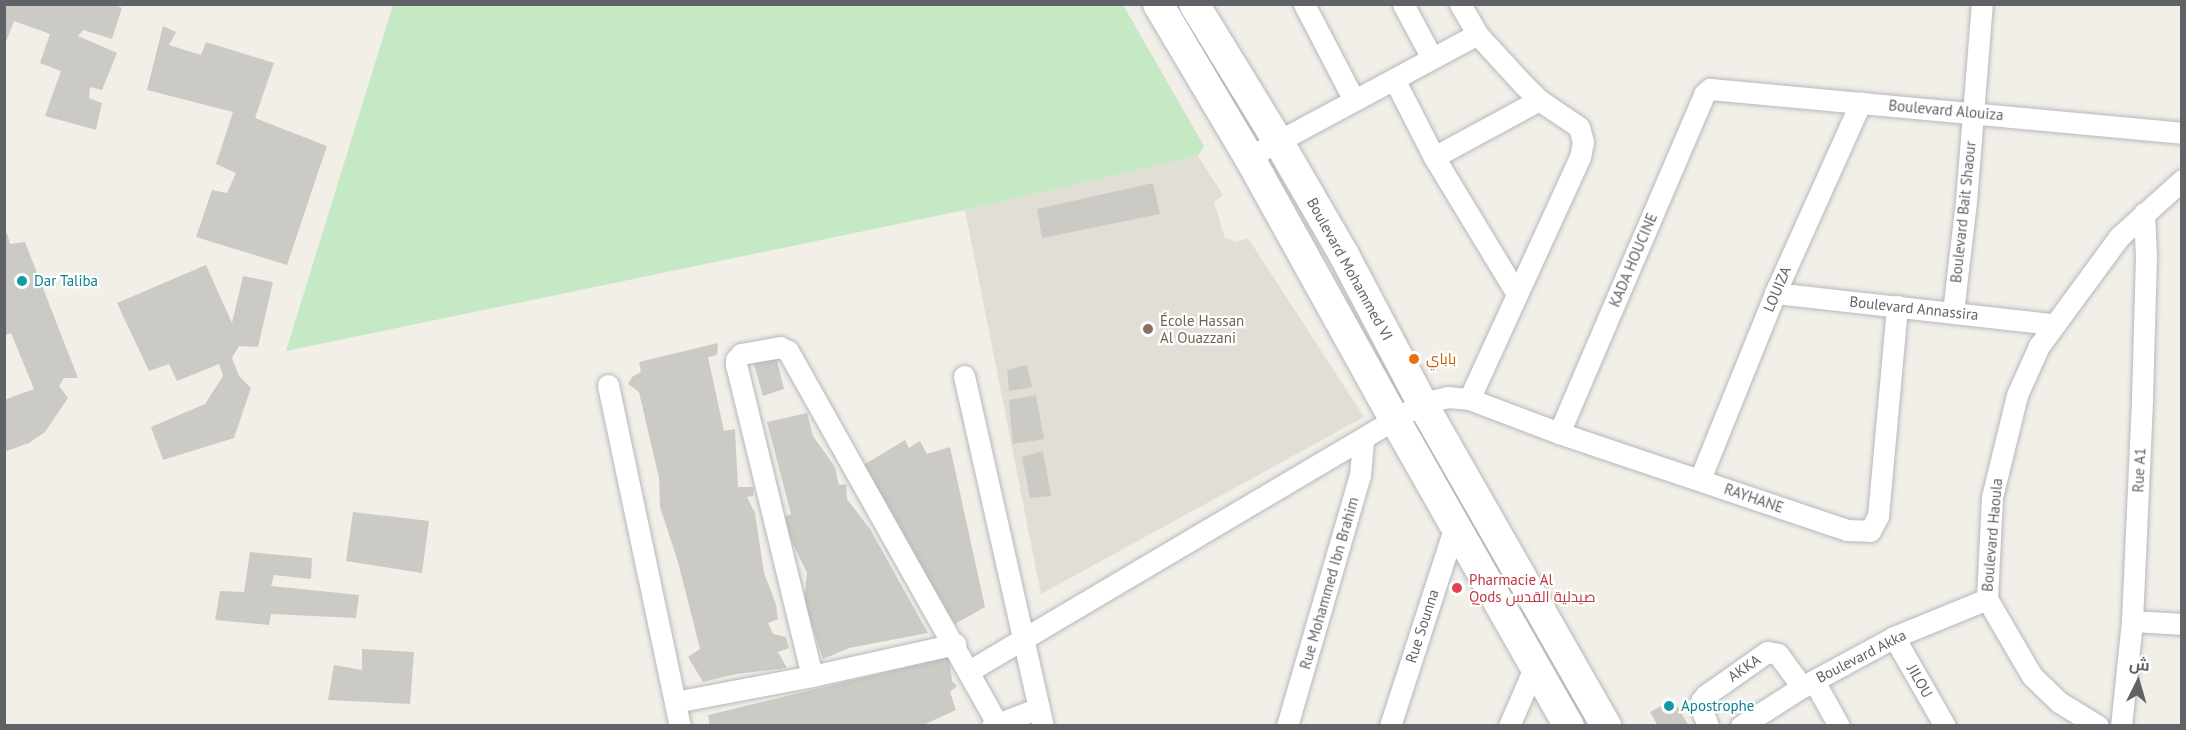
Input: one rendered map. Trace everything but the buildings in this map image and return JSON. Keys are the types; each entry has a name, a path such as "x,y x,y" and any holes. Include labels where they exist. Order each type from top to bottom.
{"main road":[{"path":"1158,4 1250,157 1395,420 1569,726"},
{"name":"Boulevard Mohammed VI","path":"1194,4 1278,141 1344,255 1422,403 1606,726"}],"street":[{"path":"1304,4 1354,100"},
{"path":"1403,4 1432,58"},
{"path":"1460,4 1477,34 1539,100 1580,127 1583,142 1580,157 1469,399"},
{"name":"Boulevard Bait Shaour","path":"1953,312 1982,4"},
{"path":"1250,157 1477,34"},
{"path":"1394,78 1434,157 1517,294"},
{"name":"Boulevard Alouiza","path":"1710,89 1973,112 2181,134"},
{"name":"KADA HOUCINE","path":"1559,433 1704,94 1710,89"},
{"path":"1434,157 1539,100"},
{"name":"LOUIZA","path":"1700,479 1775,292 1861,102"},
{"name":"Boulevard Haoula","path":"2098,726 2059,702 2032,676 1986,599 1992,497 2017,395 2039,346 2102,257 2144,213 2181,180"},
{"name":"Rue A1","path":"2121,726 2132,621 2146,257 2144,213"},
{"name":"Boulevard Annassira","path":"1775,292 2053,324"},
{"name":"RAYHANE","path":"1422,403 1447,397 1469,399 1559,433 1847,530 1869,531 1878,516 1897,306"},
{"path":"812,676 736,365 737,356 741,354 780,348 788,351 955,644 995,724 1041,717 964,376"},
{"path":"608,385 680,726"},
{"path":"969,671 1364,440 1422,403"},
{"name":"Rue Mohammed Ibn Brahim","path":"1287,726 1360,475 1364,440"},
{"name":"Rue Sounna","path":"1390,726 1455,526"},
{"name":"Boulevard Akka","path":"1741,726 1808,684 1894,637 1986,599"},
{"path":"2132,621 2181,624"},
{"name":"JILOU","path":"1894,637 1945,726"},
{"path":"675,702 812,676 955,644"},
{"name":"AKKA","path":"1708,726 1701,708 1701,701 1706,695 1767,652 1778,654 1808,684"},
{"path":"1509,726 1535,666"},
{"path":"1808,684 1839,726"}],"shaded area":[{"name":"École Hassan Al Ouazzani","path":"1198,156 1223,195 1214,202 1225,238 1237,242 1248,238 1364,417 1041,594 965,210"}],"green space":[{"path":"393,5 1123,5 1204,146 1198,156 965,210 286,351"}],"place":[{"name":"Dar Taliba","path":"22,281"},
{"name":"École Hassan Al Ouazzani","path":"1148,329"},
{"name":"باباي","path":"1414,359"},
{"name":"Pharmacie Al Qods صيدلية القدس","path":"1457,588"},
{"name":"Apostrophe","path":"1669,706"}]}
